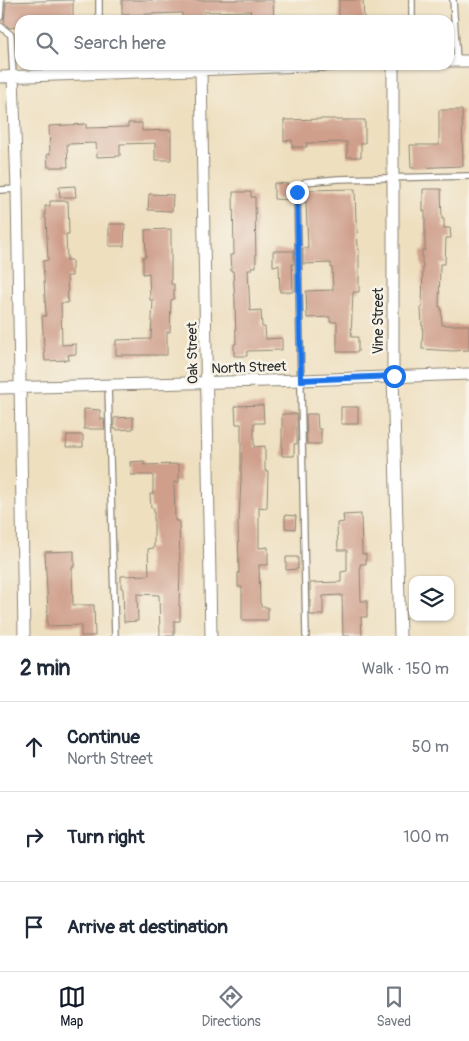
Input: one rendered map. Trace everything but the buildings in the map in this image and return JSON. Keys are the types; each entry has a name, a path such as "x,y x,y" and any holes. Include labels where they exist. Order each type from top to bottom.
{"street":[{"path":"454,61 469,61"},
{"path":"0,77 87,70"},
{"name":"Oak Street","path":"201,70 211,636"},
{"name":"Vine Street","path":"393,70 394,376 400,636"},
{"path":"13,77 21,387 24,636"},
{"name":"North Street","path":"0,388 469,374"}],"lane":[{"path":"0,17 1,0"},
{"path":"99,0 99,15"},
{"path":"412,0 412,15"},
{"path":"453,0 453,15"},
{"path":"0,26 11,35 13,77"},
{"path":"306,636 297,192 305,182 338,179 469,176"},
{"path":"0,190 17,189"},
{"path":"108,385 115,636"}],"route":[{"path":"297,192 301,380 394,376"}]}
